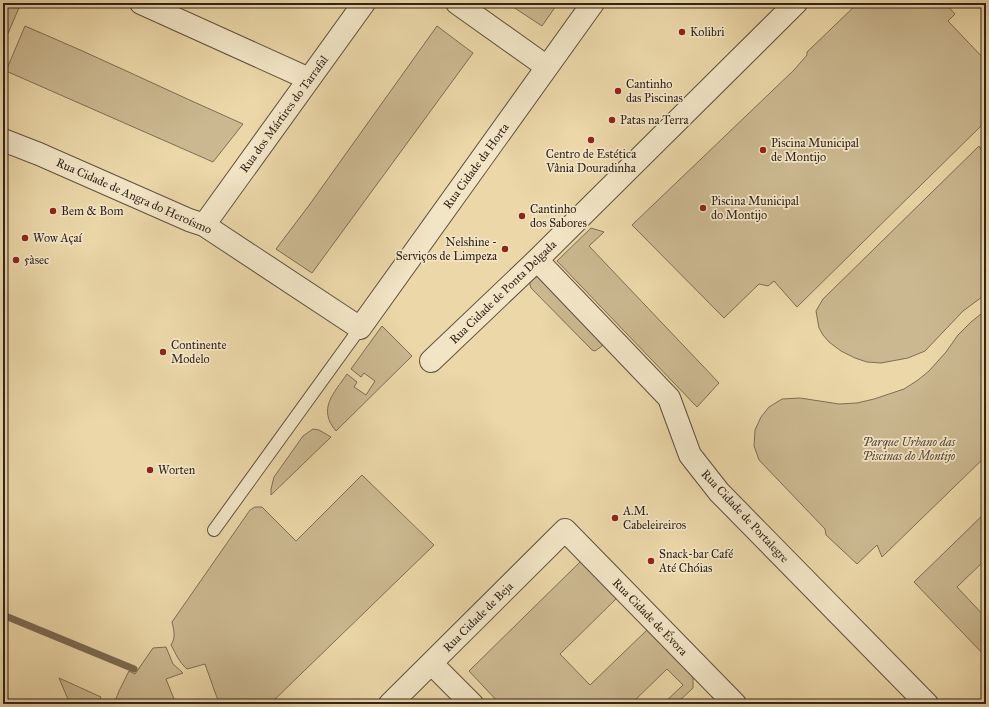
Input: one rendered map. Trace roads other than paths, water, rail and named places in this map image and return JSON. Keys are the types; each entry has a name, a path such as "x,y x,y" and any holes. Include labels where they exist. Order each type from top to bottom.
{"street":[{"path":"141,3 309,79"},
{"name":"Rua dos Mártires do Tarrafal","path":"204,224 364,3"},
{"path":"457,3 547,67"},
{"name":"Rua Cidade da Horta","path":"360,328 593,3"},
{"name":"Rua Cidade de Ponta Delgada","path":"431,361 537,260 796,3"},
{"name":"Rua Cidade de Angra do Heroísmo","path":"3,140 39,154 189,220 204,224 360,328"},
{"name":"Rua Cidade de Portalegre","path":"537,260 669,398 690,455 719,492 928,704"},
{"name":"Rua Cidade de Beja","path":"390,704 566,530"},
{"name":"Rua Cidade de Évora","path":"566,530 735,704"},
{"path":"432,664 472,704"}],"lane":[{"path":"214,530 360,328"}],"waterway":[{"path":"3,615 134,669"}],"place":[{"name":"Kolibri","path":"682,32"},
{"name":"Cantinho das Piscinas","path":"618,91"},
{"name":"Patas na Terra","path":"612,120"},
{"name":"Centro de Estética Vânia Douradinha","path":"591,140"},
{"name":"Piscina Municipal de Montijo","path":"763,150"},
{"name":"Piscina Municipal do Montijo","path":"703,208"},
{"name":"Bem & Bom","path":"53,211"},
{"name":"Cantinho dos Sabores","path":"522,216"},
{"name":"Wow Açaí","path":"25,238"},
{"name":"Nelshine - Serviços de Limpeza","path":"505,249"},
{"name":"5àsec","path":"16,260"},
{"name":"Continente Modelo","path":"163,352"},
{"name":"Worten","path":"150,470"},
{"name":"A.M. Cabeleireiros","path":"615,518"},
{"name":"Snack-bar Café Até Chóias","path":"651,561"}],"park label":[{"name":"Parque Urbano das Piscinas do Montijo","path":"909,449"}]}
